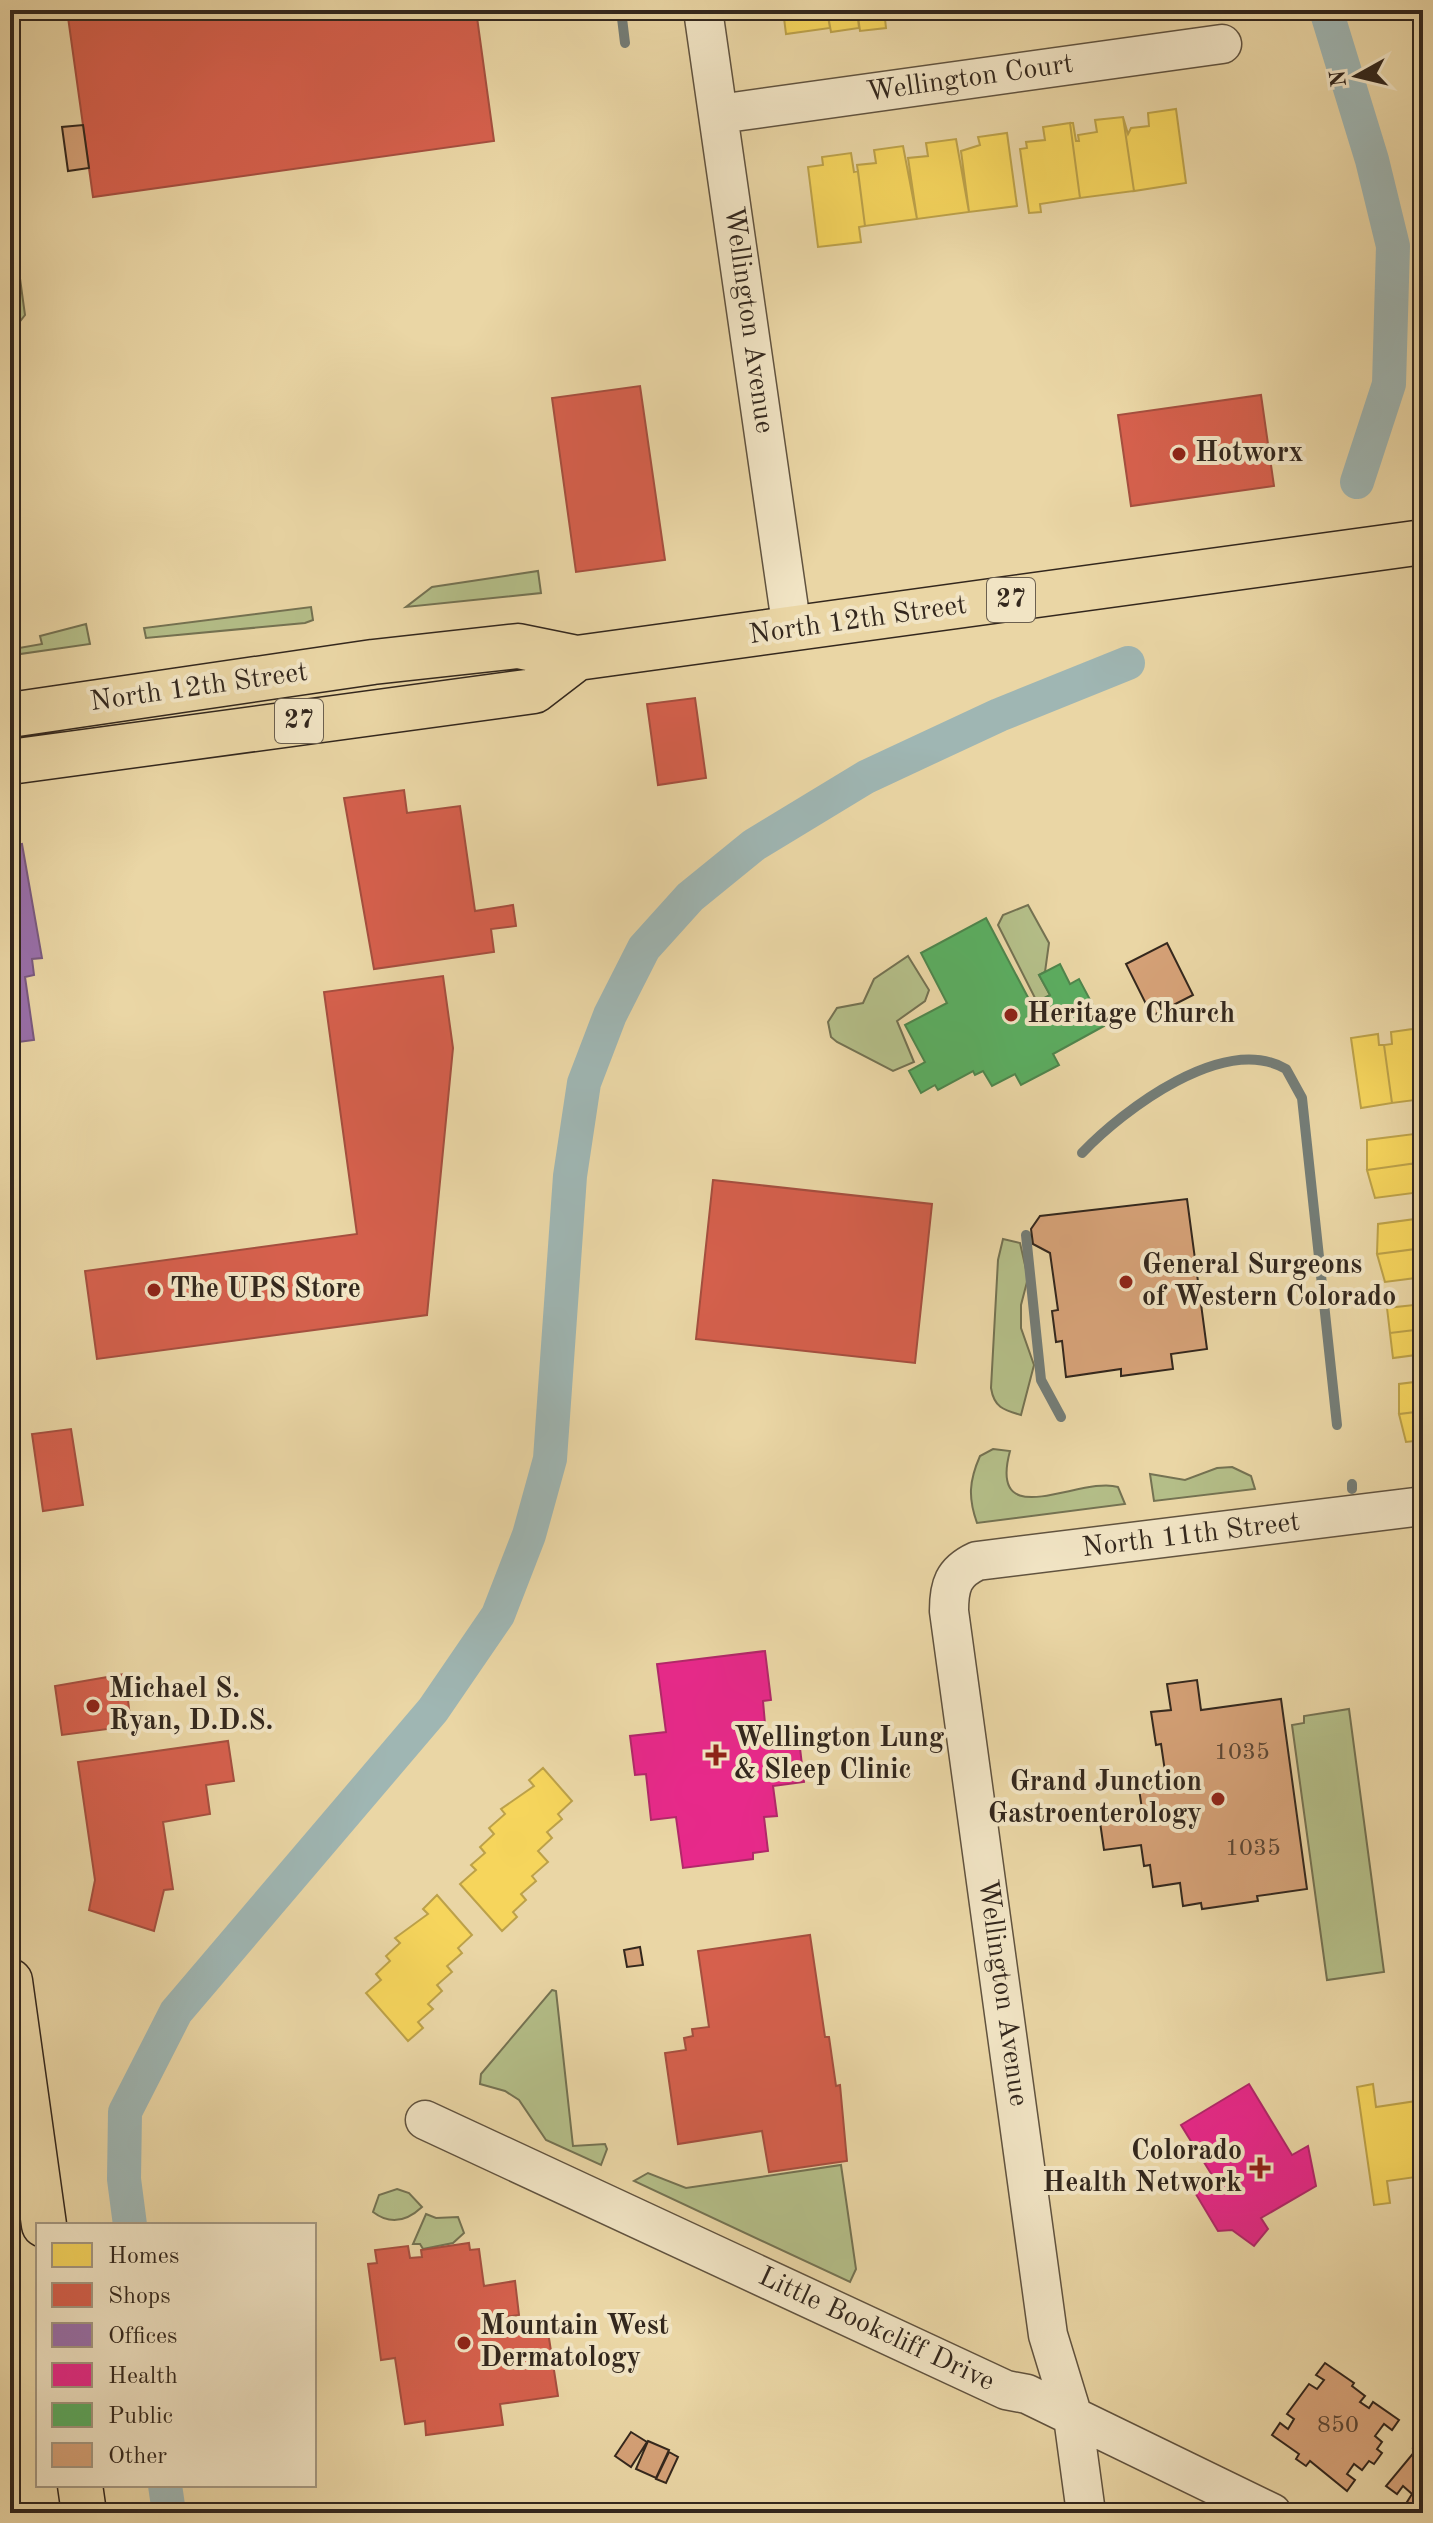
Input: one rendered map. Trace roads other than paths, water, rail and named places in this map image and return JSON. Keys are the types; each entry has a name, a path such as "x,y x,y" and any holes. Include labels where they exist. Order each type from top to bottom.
{"main road":[{"name":"North 12th Street","path":"10,715 518,646 577,658 1423,542"},
{"name":"North 12th Street","path":"10,762 534,691 577,658"},
{"path":"215,686 224,732"},
{"path":"10,1981 18,2096 44,2223"},
{"path":"80,2487 84,2513"}],"street":[{"name":"Wellington Avenue","path":"703,10 792,630"},
{"name":"Wellington Court","path":"719,114 1222,44"},
{"name":"North 11th Street","path":"960,1569 977,1561 1423,1506"},
{"name":"Wellington Avenue","path":"960,1569 949,1587 951,1627 1048,2335 1073,2417 1086,2513"},
{"name":"Little Bookcliff Drive","path":"425,2120 1006,2390 1027,2394 1272,2513"}],"waterway":[{"path":"621,10 625,43"},
{"path":"1326,10 1372,160 1393,246 1389,384 1357,482"},
{"path":"130,2223 124,2179 125,2112 176,2012 433,1710 498,1615 529,1535 550,1459 570,1176 584,1083 610,1015 644,948 690,897 754,845 866,777 999,715 1128,663"},
{"path":"1082,1153 1148,1098 1205,1068 1234,1061 1261,1061 1286,1069 1302,1098 1337,1425"},
{"path":"1026,1235 1041,1380 1061,1417"},
{"path":"1352,1484 1352,1489"},
{"path":"165,2487 169,2513"}],"place":[{"name":"Hotworx","path":"1179,454"},
{"name":"Heritage Church","path":"1011,1015"},
{"name":"General Surgeons of Western Colorado","path":"1126,1282"},
{"name":"The UPS Store","path":"154,1290"},
{"name":"Michael S. Ryan, D.D.S.","path":"93,1706"},
{"name":"Wellington Lung & Sleep Clinic","path":"716,1755"},
{"name":"Grand Junction Gastroenterology","path":"1218,1799"},
{"name":"Colorado Health Network","path":"1260,2168"},
{"name":"Mountain West Dermatology","path":"464,2343"}]}
